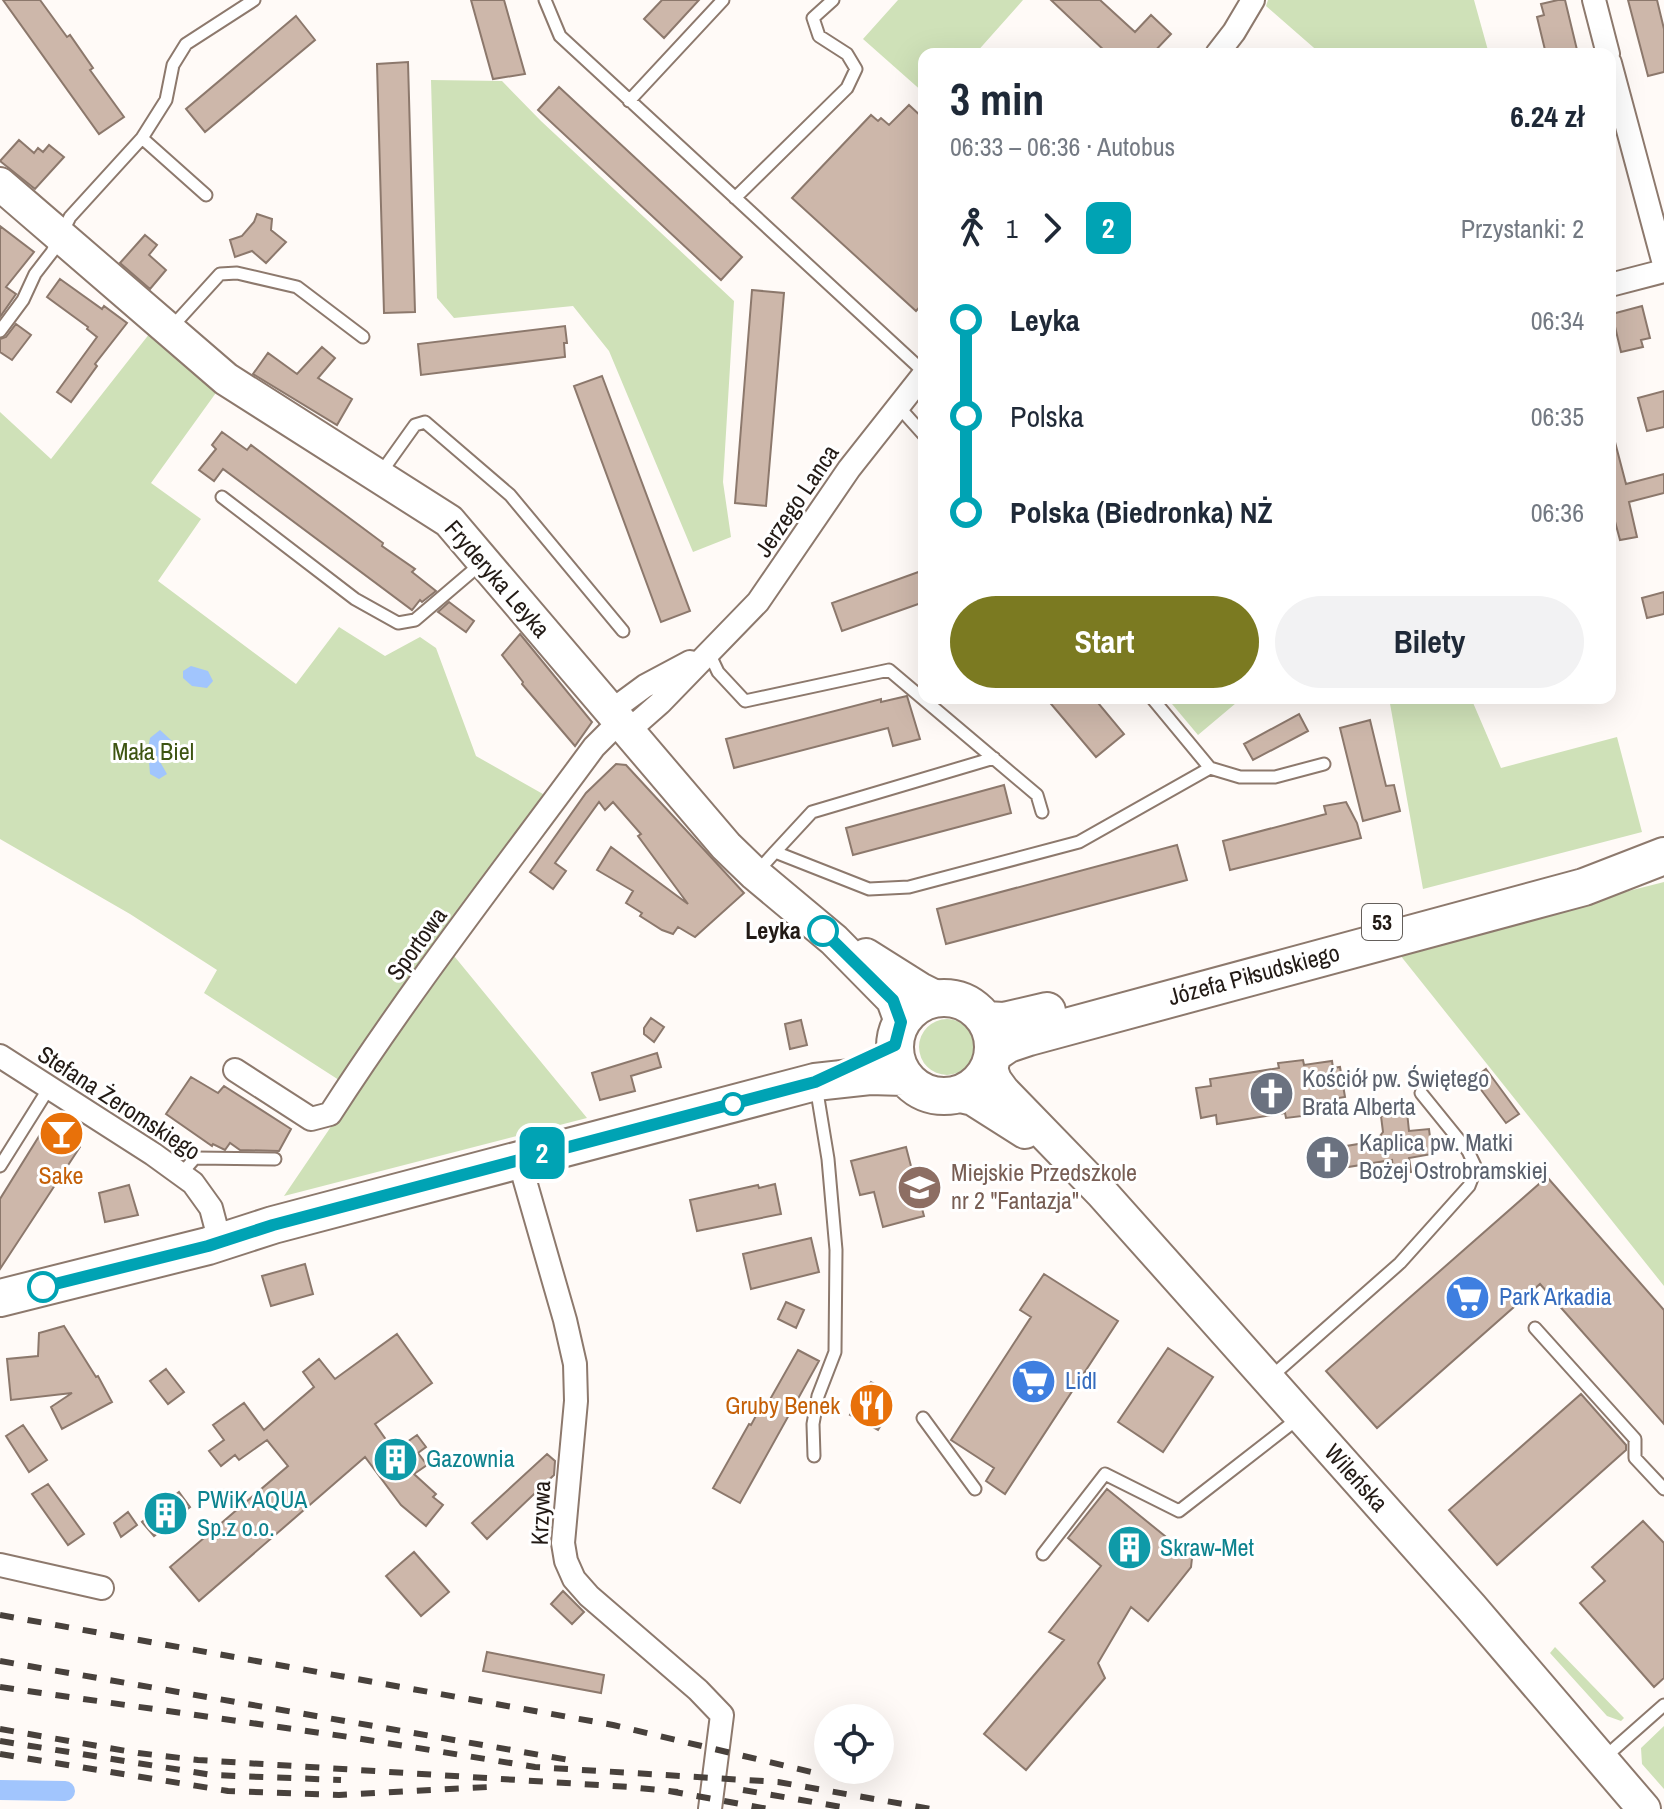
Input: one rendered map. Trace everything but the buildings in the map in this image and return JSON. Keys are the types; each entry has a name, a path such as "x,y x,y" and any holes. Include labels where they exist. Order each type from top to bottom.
{"main road":[{"name":"Józefa Piłsudskiego","path":"989,1047 1584,887 1659,858"},
{"path":"0,1298 815,1082 870,1076 900,1048 917,1006 938,998 968,1004 989,1047"},
{"name":"53","path":"956,1095 976,1084 989,1047"},
{"path":"900,1048 915,1086 929,1094 956,1095"}],"street":[{"path":"1222,48 1253,0"},
{"path":"1594,0 1606,48"},
{"path":"1616,85 1664,264"},
{"name":"Fryderyka Leyka","path":"0,184 226,379 449,521 726,846 765,863 893,1000 900,1048"},
{"path":"1616,283 1664,271"},
{"name":"Jerzego Lanca","path":"619,722 660,703 758,602 849,469 918,380"},
{"name":"Sportowa","path":"235,1070 311,1119 330,1114 428,972 594,747 619,722"},
{"name":"Fryderyka Leyka","path":"834,940 879,962 938,998"},
{"name":"Wileńska","path":"989,1047 995,1080 1003,1091 1063,1152 1471,1607 1644,1809"},
{"name":"Stefana Żeromskiego","path":"0,1056 193,1183 211,1208 220,1242"},
{"name":"Wileńska","path":"956,1095 973,1099 1063,1152"},
{"name":"Krzywa","path":"519,1160 575,1364 576,1401 564,1523 566,1561 574,1579 589,1596 698,1690 722,1715 710,1809"},
{"path":"0,1565 102,1588"}],"lane":[{"path":"0,331 23,300 70,217 142,138 166,100 173,65 186,44 254,0"},
{"path":"545,0 560,36 918,367"},
{"path":"629,101 723,0"},
{"path":"735,198 847,88 856,69 847,54 819,36 813,18 833,0"},
{"path":"142,138 206,195"},
{"path":"168,331 220,274 237,273 297,287 363,337"},
{"path":"898,405 918,428"},
{"path":"379,475 415,425 425,422 510,495 623,631"},
{"path":"222,497 355,599 398,623 415,620 484,562"},
{"path":"709,653 718,672 745,701 889,670 918,694"},
{"path":"930,704 1037,795 1042,812"},
{"path":"1157,704 1210,768 1240,777 1275,777 1324,764"},
{"path":"994,758 812,812 765,863 869,889 909,887 1079,842 1210,768"},
{"path":"814,1456 813,1424 818,1396 835,1352 836,1250 827,1147 815,1082"},
{"path":"0,1166 49,1088"},
{"path":"1268,1380 1400,1263 1469,1186 1476,1168 1468,1151 1421,1093"},
{"path":"181,1174 195,1158 275,1159"},
{"path":"1535,1328 1635,1439 1635,1458 1664,1489"},
{"path":"1043,1554 1105,1474 1179,1511 1301,1417"},
{"path":"923,1418 975,1489"},
{"path":"1602,1760 1664,1705"}],"green space":[{"path":"898,0 1023,0 980,48 918,48 918,88 863,39"},
{"path":"1268,0 1474,0 1487,48 1314,48 1266,6"},
{"path":"431,80 502,81 734,301 723,482 731,537 693,552 609,351 573,306 454,318 437,298"},
{"name":"Mała Biel","path":"150,333 218,390 151,483 201,519 158,581 296,684 339,627 385,656 420,637 436,648 476,756 550,798 342,1082 204,993 217,970 130,914 0,839 0,412 51,459"},
{"path":"1172,704 1235,704 1198,735"},
{"path":"1390,704 1474,704 1501,768 1617,737 1642,832 1423,889"},
{"path":"1664,882 1664,1286 1396,950"},
{"path":"450,951 587,1118 284,1196"},
{"path":"947,1019 967,1027 975,1047 967,1067 947,1075 927,1067 919,1047 927,1027"},
{"path":"1555,1647 1624,1718 1621,1721 1607,1716 1550,1653"},
{"path":"1664,1726 1664,1789 1642,1764 1641,1748"}],"water":[{"path":"191,666 208,671 213,681 207,688 192,686 183,678 183,671"},
{"path":"160,730 172,741 164,748 159,760 167,774 159,779 150,774 148,749 150,738"}],"waterway":[{"path":"0,1790 65,1791"}],"railway":[{"path":"0,1615 613,1725 814,1773"},
{"path":"0,1661 569,1760"},
{"path":"0,1687 535,1767 778,1782 931,1809"},
{"path":"0,1729 198,1760 678,1792"},
{"path":"0,1741 212,1775 341,1780"},
{"path":"0,1754 228,1791 339,1795 489,1787"},
{"path":"743,1790 853,1809"},
{"path":"669,1791 768,1809"}],"bus line":[{"name":"2","path":"43,1287 208,1246 273,1225 815,1082 881,1053 895,1045 901,1022 895,1004 823,931"}],"place":[{"name":"Leyka","path":"823,931"},
{"name":"Kościół pw. Świętego Brata Alberta","path":"1271,1093"},
{"name":"Sake","path":"61,1134"},
{"name":"Kaplica pw. Matki Bożej Ostrobramskiej","path":"1328,1157"},
{"name":"Miejskie Przedszkole nr 2 \"Fantazja\"","path":"920,1187"},
{"name":"Park Arkadia","path":"1468,1297"},
{"name":"Lidl","path":"1034,1381"},
{"name":"Gruby Benek","path":"871,1406"},
{"name":"Gazownia","path":"395,1459"},
{"name":"PWiK AQUA Sp.z o.o.","path":"166,1514"},
{"name":"Skraw-Met","path":"1129,1548"}]}
